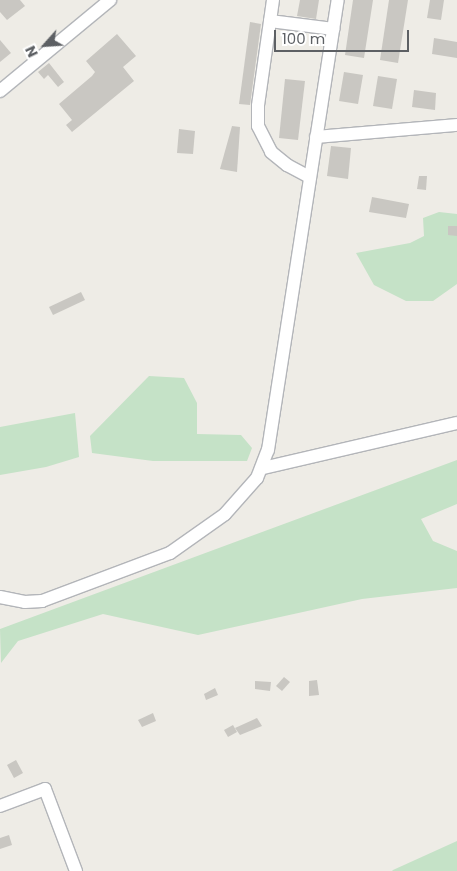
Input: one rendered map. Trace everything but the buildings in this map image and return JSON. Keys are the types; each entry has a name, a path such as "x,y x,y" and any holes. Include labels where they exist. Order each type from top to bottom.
{"street":[{"path":"0,91 110,0"},
{"path":"273,0 258,106 258,126 271,152 287,165 310,177"},
{"path":"0,597 25,602 42,600 170,553 225,514 252,486 263,468 268,450 338,0"},
{"path":"270,21 333,29"},
{"path":"316,137 457,126"},
{"path":"263,468 457,423"},
{"path":"0,806 45,790 76,871"}],"green space":[{"path":"439,212 457,214 457,284 433,301 406,301 374,285 356,253 410,243 424,236 423,218"},
{"path":"149,376 184,378 197,403 197,434 241,435 252,448 247,461 153,461 92,453 90,436"},
{"path":"75,413 79,457 46,467 0,475 0,427"},
{"path":"457,460 457,504 421,519 433,541 457,551 457,588 362,599 198,635 103,614 18,641 1,663 0,629"},
{"path":"457,841 457,871 392,871 393,870"}]}
